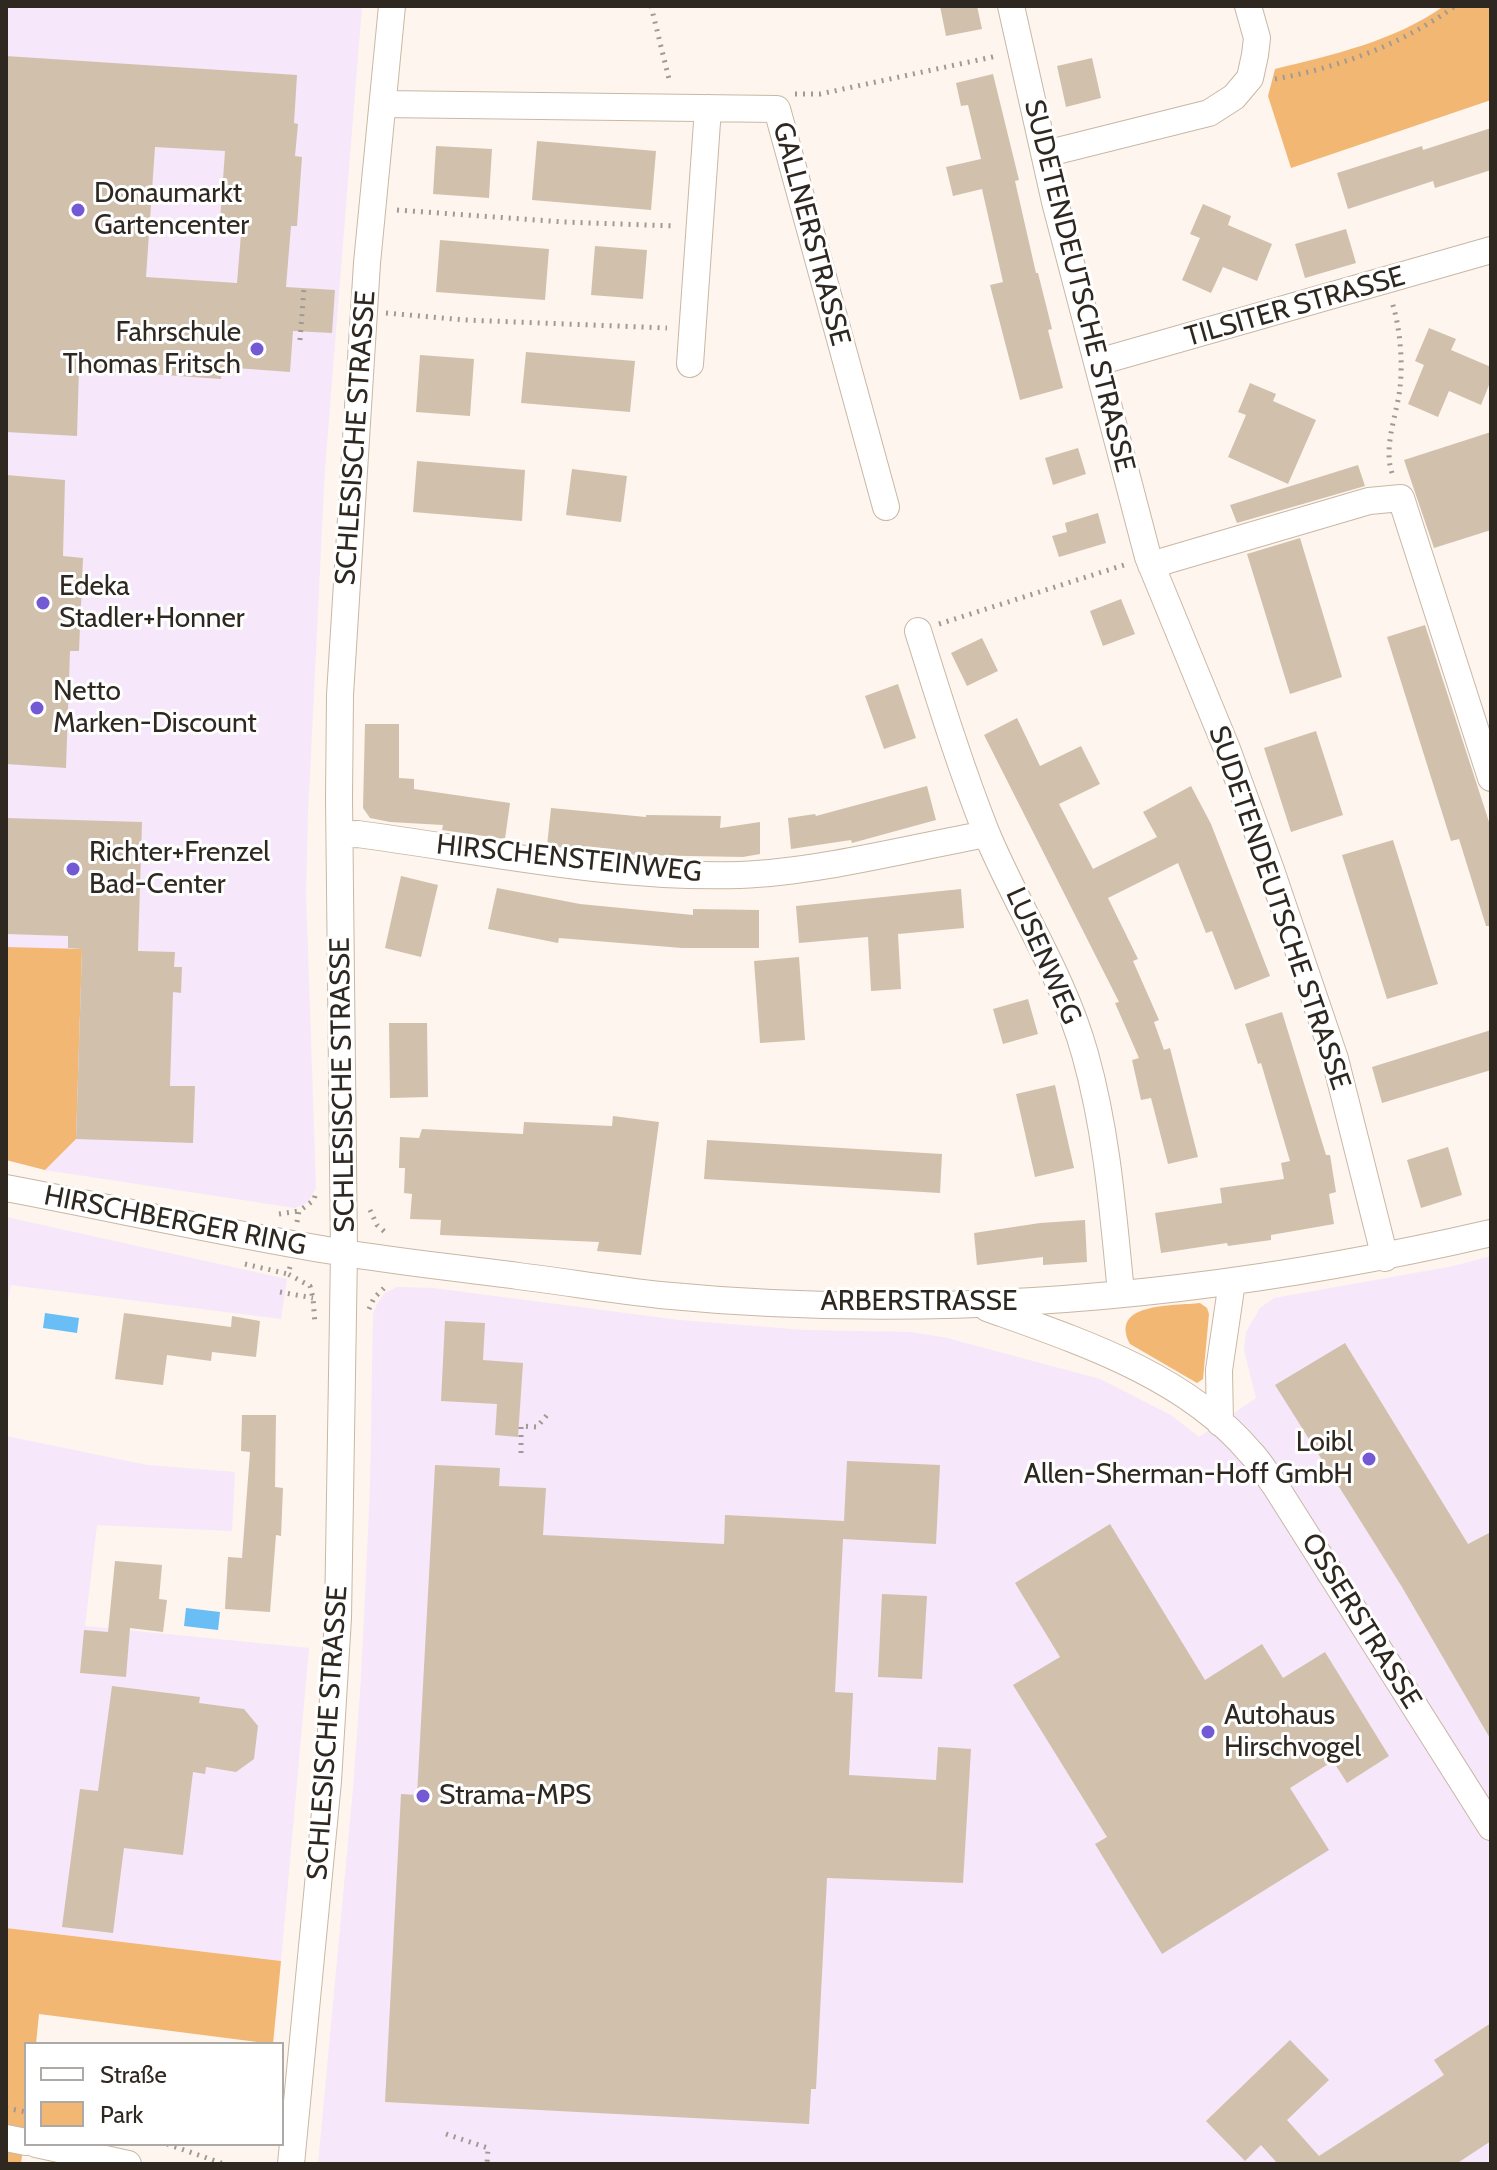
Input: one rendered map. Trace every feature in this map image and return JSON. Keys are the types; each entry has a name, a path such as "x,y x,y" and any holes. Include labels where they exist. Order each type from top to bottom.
{"street":[{"name":"SCHLESISCHE STRASSE","path":"291,2164 328,1781 336,1659 342,1504 344,1253 340,695 367,263 392,6"},
{"name":"SUDETENDEUTSCHE STRASSE","path":"1011,6 1045,154 1149,561 1227,749 1276,884 1335,1059 1385,1258"},
{"path":"1045,154 1209,113 1234,97 1250,78 1257,38 1248,6"},
{"name":"GALLNERSTRASSE","path":"383,104 777,109 886,507"},
{"path":"690,364 708,108"},
{"name":"TILSITER STRASSE","path":"1098,362 1491,250"},
{"path":"1149,561 1369,501 1401,498 1491,778"},
{"name":"LUSENWEG","path":"918,631 987,834 1066,995 1085,1053 1109,1172 1121,1293"},
{"name":"HIRSCHENSTEINWEG","path":"340,835 358,834 626,871 739,875 783,872 987,834"},
{"name":"HIRSCHBERGER RING","path":"6,1188 344,1253"},
{"name":"ARBERSTRASSE","path":"344,1253 659,1295 784,1302 976,1304 1232,1282 1385,1258 1491,1233"},
{"path":"1220,1423 1219,1370 1232,1282"},
{"name":"OSSERSTRASSE","path":"976,1304 1094,1347 1152,1376 1220,1423 1250,1451 1276,1487 1491,1827"},
{"path":"45,2146 128,2164"}],"path":[{"path":"651,6 676,108"},
{"path":"1250,78 1277,79 1355,57 1410,35 1455,6"},
{"path":"785,94 820,94 1021,51"},
{"path":"393,210 564,222 700,227"},
{"path":"1386,281 1397,318 1401,385 1389,453 1401,498"},
{"path":"300,340 304,288"},
{"path":"385,313 465,320 692,330"},
{"path":"918,631 1149,561"},
{"path":"280,1292 313,1298"},
{"path":"521,1453 521,1426 537,1427 547,1415"},
{"path":"446,2134 488,2148 487,2164"},
{"path":"173,2146 224,2164"}],"shaded area":[{"path":"6,6 362,6 325,468 308,813 306,894 316,1188 308,1202 295,1208 45,1170 6,1160"},
{"path":"6,1217 287,1279 281,1319 11,1285 6,1312"},
{"path":"1491,1256 1491,2164 318,2164 361,1679 370,1490 373,1314 385,1293 397,1287 433,1288 679,1320 804,1330 911,1332 947,1338 1100,1379 1171,1415 1199,1437 1256,1398 1244,1350 1246,1332 1260,1308 1274,1298 1454,1266"},
{"path":"6,1436 147,1465 235,1472 232,1531 97,1525 85,1626 309,1648 281,1961 6,1928"}],"green space":[{"path":"1444,6 1491,6 1491,100 1291,168 1268,96 1275,69 1384,38"},
{"path":"6,947 82,949 76,1139 45,1170 6,1160"},
{"path":"1200,1303 1209,1314 1203,1379 1197,1383 1130,1344 1126,1330 1128,1320 1136,1313 1161,1306"},
{"path":"6,1928 281,1961 273,2042 39,2014 36,2042 24,2042 24,2140 21,2164 6,2164"}],"water":[{"path":"45,1313 79,1318 77,1333 43,1328"},
{"path":"186,1608 220,1612 218,1630 184,1626"}],"building":[{"path":"940,6 977,6 982,29 946,36"},
{"name":"Donaumarkt Gartencenter","path":"6,56 297,75 295,156 302,157 297,226 291,226 286,287 335,290 332,333 293,331 290,372 222,367 221,379 79,369 77,436 6,432","holes":["155,147 225,151 220,221 242,222 237,283 146,277"]},
{"path":"1092,58 1101,98 1066,107 1057,66"},
{"path":"993,74 1063,388 1020,400 990,285 1003,282 982,189 953,196 946,167 981,159 968,105 961,106 956,83"},
{"path":"1491,128 1491,170 1435,188 1433,181 1348,209 1337,173"},
{"path":"537,141 656,151 651,210 532,200"},
{"path":"436,146 492,149 489,198 433,194"},
{"path":"1203,204 1231,216 1228,225 1272,244 1257,281 1223,267 1211,293 1182,280 1200,238 1190,234"},
{"path":"1346,229 1356,263 1305,278 1295,244"},
{"path":"440,240 549,249 545,300 436,292"},
{"path":"595,246 647,250 643,299 591,295"},
{"path":"1429,328 1456,339 1451,350 1491,367 1491,380 1481,405 1449,391 1438,417 1408,404 1424,365 1415,361"},
{"path":"526,352 635,361 630,412 521,403"},
{"path":"420,355 474,359 470,416 416,412"},
{"path":"1250,383 1276,394 1273,401 1316,420 1288,484 1228,457 1246,415 1238,412"},
{"path":"1491,432 1491,530 1434,548 1404,460"},
{"path":"1078,448 1086,474 1053,485 1045,458"},
{"path":"417,461 525,470 522,521 413,512"},
{"path":"1358,465 1365,486 1237,523 1230,505"},
{"path":"572,469 627,476 621,522 566,515"},
{"name":"Edeka Stadler+Honner","path":"6,475 65,480 63,556 83,558 79,651 70,651 66,768 6,764"},
{"path":"1098,513 1106,543 1059,557 1052,536 1067,532 1065,523"},
{"path":"1300,538 1342,677 1290,694 1247,554"},
{"path":"1121,599 1135,634 1103,646 1090,611"},
{"path":"1425,625 1491,828 1491,926 1486,926 1459,839 1451,841 1387,637"},
{"path":"982,638 998,671 967,686 951,653"},
{"path":"898,684 916,738 884,749 865,696"},
{"path":"1017,718 1040,766 1081,746 1100,784 1059,804 1093,869 1157,837 1143,812 1191,786 1211,824 1270,976 1235,990 1212,931 1206,933 1178,863 1108,898 1138,959 1133,961 1159,1020 1154,1022 1164,1050 1170,1048 1198,1157 1168,1164 1151,1098 1141,1100 1132,1060 1139,1058 1115,1003 1119,1002 984,735"},
{"path":"365,724 399,724 399,778 414,779 414,789 510,803 505,839 442,830 443,825 370,818 363,808"},
{"path":"1316,731 1343,815 1291,832 1264,748"},
{"path":"927,786 936,820 852,843 851,840 791,849 788,818 816,816"},
{"path":"551,808 646,817 721,816 720,828 760,822 760,854 743,857 637,855 547,846"},
{"path":"6,818 142,822 138,951 175,952 174,967 182,967 181,993 173,992 170,1086 195,1086 193,1143 76,1139 82,949 68,948 68,936 6,934"},
{"path":"1393,840 1438,984 1387,999 1342,855"},
{"path":"401,876 438,885 421,957 385,948"},
{"path":"497,888 580,904 693,915 693,909 759,910 759,948 682,948 559,938 558,943 488,929"},
{"path":"961,889 964,928 898,934 901,989 871,991 868,937 799,943 796,906"},
{"path":"799,957 805,1040 760,1043 754,961"},
{"path":"1028,999 1038,1034 1003,1044 993,1009"},
{"path":"1282,1012 1326,1155 1330,1155 1336,1192 1329,1194 1334,1224 1271,1235 1271,1240 1161,1253 1155,1213 1222,1203 1220,1188 1284,1179 1281,1163 1290,1161 1261,1063 1258,1064 1245,1024"},
{"path":"389,1023 427,1023 428,1097 390,1098"},
{"path":"1491,1030 1491,1070 1382,1103 1372,1067"},
{"path":"1055,1085 1074,1168 1035,1177 1016,1094"},
{"path":"613,1116 659,1122 641,1255 597,1251 599,1242 440,1235 441,1220 410,1219 412,1194 404,1193 405,1168 399,1168 400,1137 419,1138 422,1129 523,1134 524,1122 612,1126"},
{"path":"707,1140 942,1154 940,1193 704,1179"},
{"path":"1448,1147 1462,1195 1421,1208 1407,1160"},
{"path":"1085,1220 1087,1262 1043,1265 1043,1257 977,1265 974,1233"},
{"path":"124,1313 231,1327 232,1316 260,1321 256,1357 212,1352 211,1361 167,1355 163,1385 115,1379"},
{"path":"445,1321 485,1323 483,1360 523,1363 518,1437 495,1435 497,1404 441,1401"},
{"name":"Loibl Allen-Sherman-Hoff GmbH","path":"1345,1343 1468,1544 1491,1532 1491,1740 1402,1587 1275,1385"},
{"path":"242,1415 276,1415 275,1487 283,1488 281,1536 276,1535 270,1612 225,1609 228,1557 242,1558 250,1452 241,1451"},
{"name":"Strama-MPS","path":"847,1461 940,1465 936,1544 843,1539 835,1692 853,1693 849,1775 936,1780 938,1747 971,1749 963,1883 827,1878 816,2089 811,2089 809,2124 385,2102 401,1794 417,1795 435,1465 500,1468 499,1486 546,1488 543,1535 724,1544 725,1515 844,1521"},
{"name":"Autohaus Hirschvogel","path":"1110,1524 1205,1680 1262,1644 1283,1678 1325,1652 1389,1756 1347,1783 1333,1761 1290,1788 1329,1850 1162,1954 1095,1844 1107,1837 1013,1685 1060,1657 1015,1583"},
{"path":"115,1561 162,1565 159,1599 167,1600 163,1632 130,1628 126,1677 80,1673 84,1630 108,1632"},
{"path":"882,1594 927,1596 922,1679 878,1677"},
{"path":"112,1686 200,1697 199,1703 244,1709 258,1726 254,1759 236,1772 206,1767 205,1774 193,1772 183,1855 124,1848 113,1933 62,1927 80,1789 98,1791"},
{"path":"1491,2023 1491,2141 1456,2164 1278,2164 1261,2145 1245,2161 1206,2121 1290,2040 1329,2080 1287,2120 1319,2156 1444,2075 1434,2060"}],"place":[{"name":"Donaumarkt Gartencenter","path":"78,210"},
{"name":"Fahrschule Thomas Fritsch","path":"257,349"},
{"name":"Edeka Stadler+Honner","path":"43,603"},
{"name":"Netto Marken-Discount","path":"37,708"},
{"name":"Richter+Frenzel Bad-Center","path":"73,869"},
{"name":"Loibl Allen-Sherman-Hoff GmbH","path":"1369,1459"},
{"name":"Autohaus Hirschvogel","path":"1208,1732"},
{"name":"Strama-MPS","path":"423,1796"}]}
